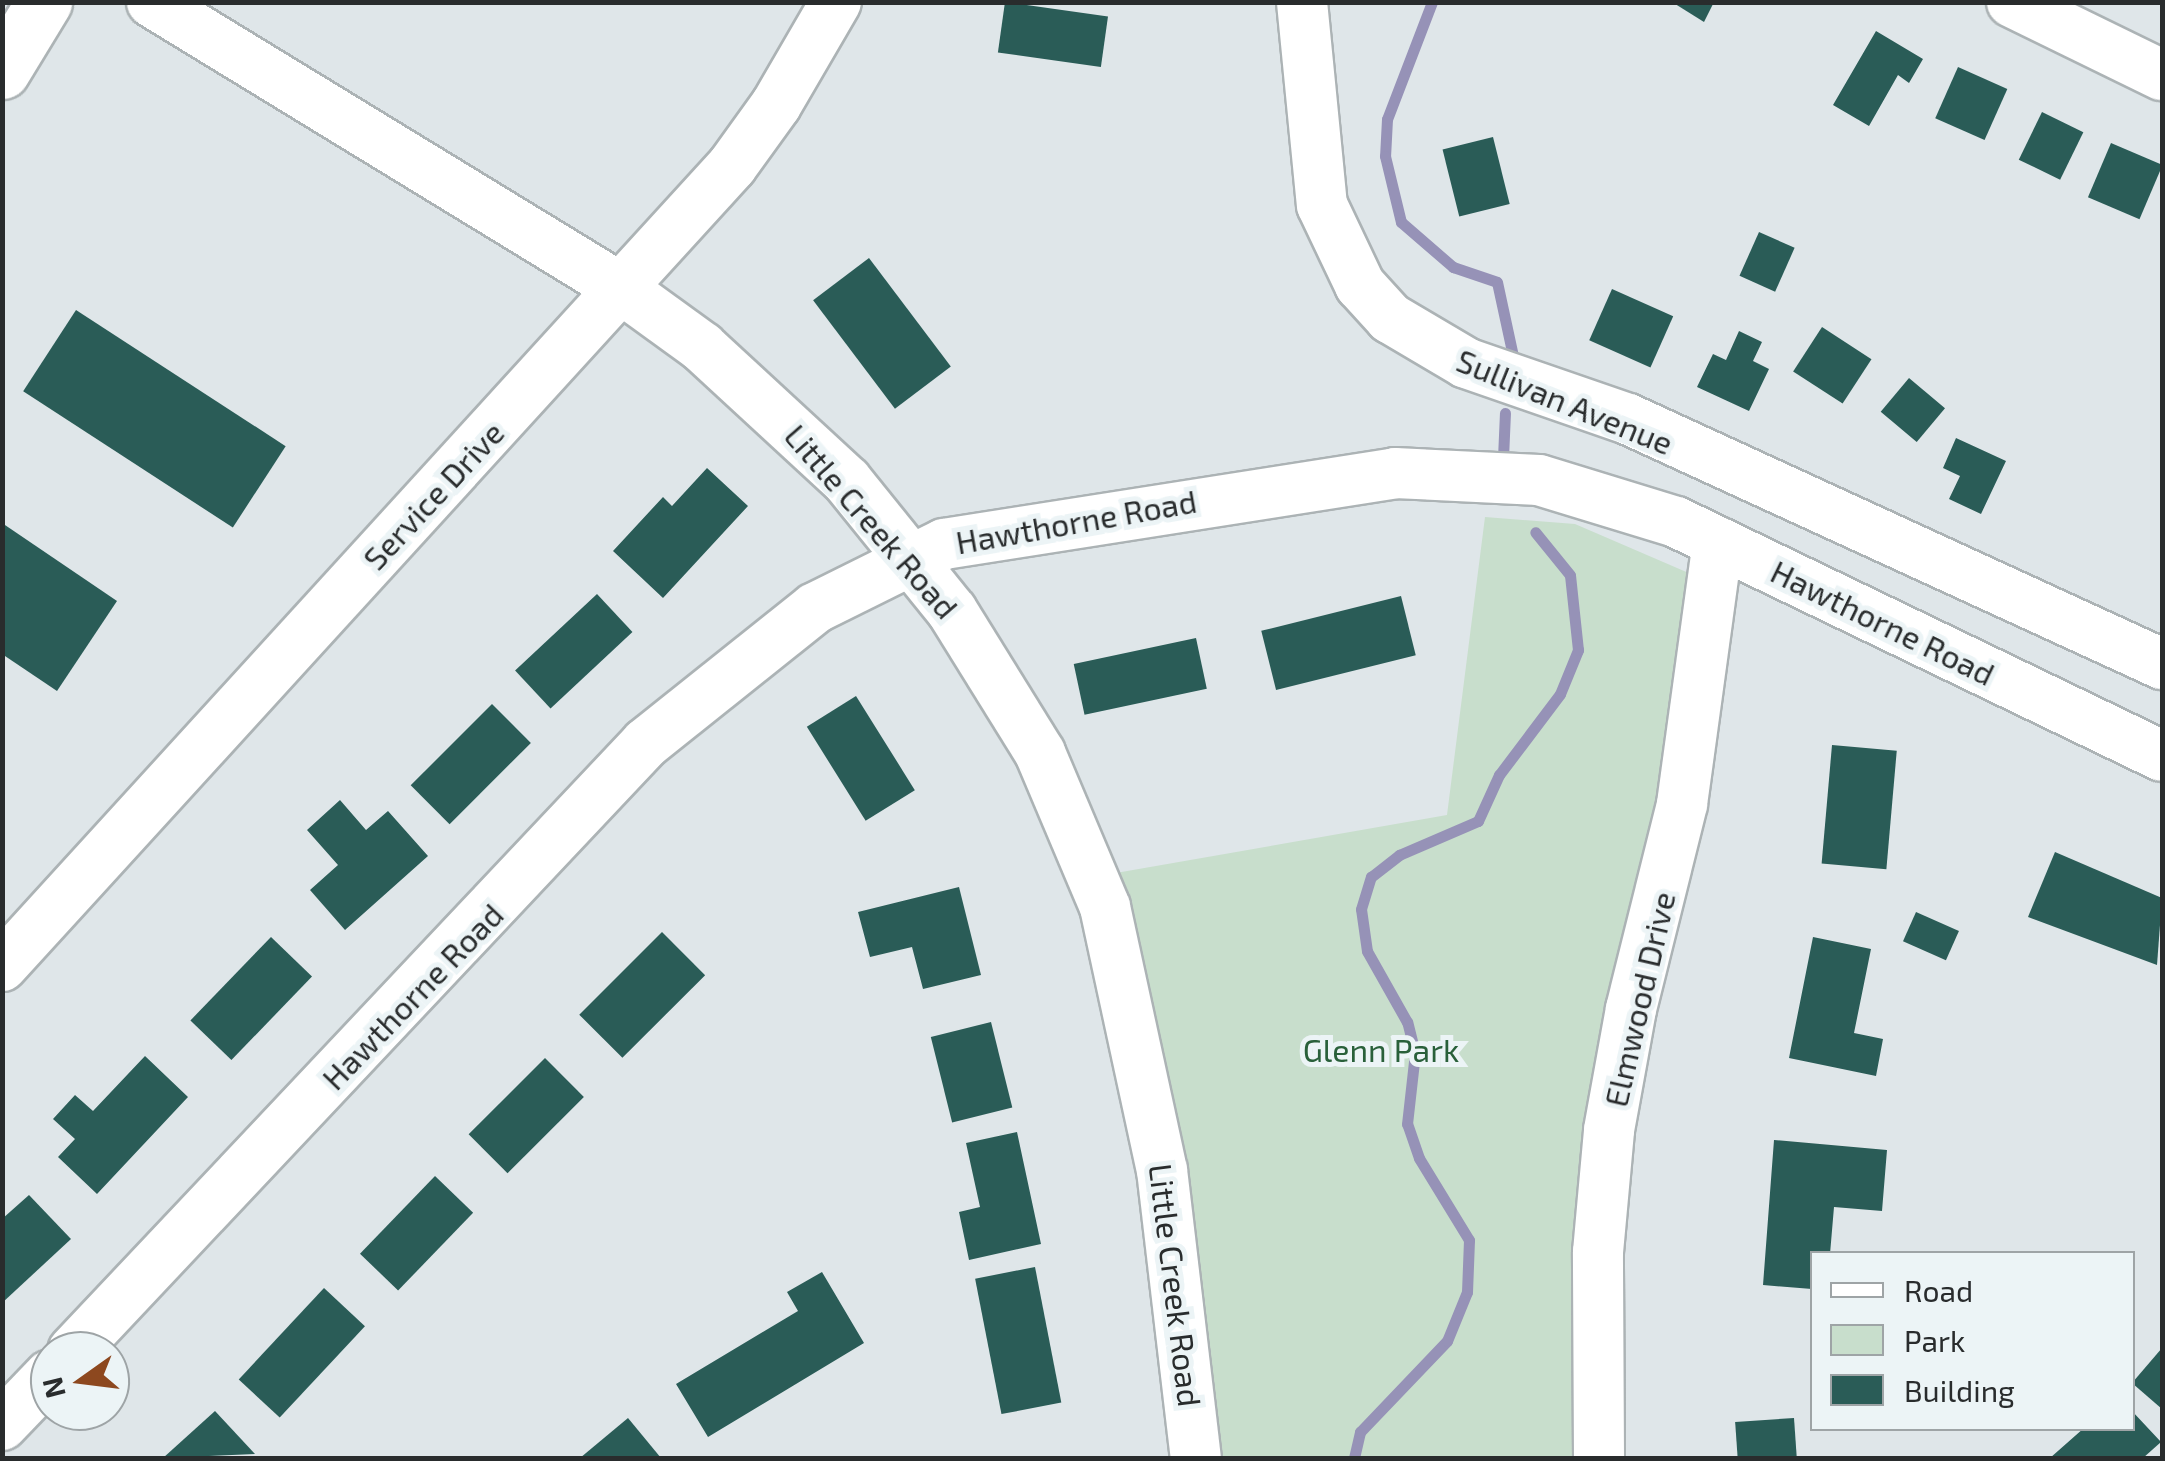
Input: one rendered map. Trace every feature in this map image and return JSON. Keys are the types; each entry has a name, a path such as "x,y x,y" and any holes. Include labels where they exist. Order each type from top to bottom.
{"main road":[{"path":"2,71 44,2"}],"street":[{"name":"Little Creek Road","path":"152,2 622,289 777,411 912,556 999,680 1040,753 1105,907 1162,1170 1196,1458"},
{"name":"Service Drive","path":"2,966 732,166 776,105 836,2"},
{"name":"Sullivan Avenue","path":"1302,2 1322,205 1360,285 1390,318 1466,364 1628,420 2162,664"},
{"path":"2012,2 2162,75"},
{"name":"Hawthorne Road","path":"92,1331 646,743 814,608 912,556 978,535 1395,473 1467,472 1608,497 1718,542 2162,756"},
{"name":"Elmwood Drive","path":"1599,1458 1598,1252 1609,1130 1689,770 1718,542"},
{"path":"2,1426 30,1397"}],"green space":[{"name":"Glenn Park","path":"1485,517 1575,524 1691,574 1579,1458 1216,1458 1110,874 1447,815"}],"building":[{"path":"1005,2 1108,16 1101,67 998,53"},
{"path":"1672,2 1714,2 1704,22"},
{"path":"1876,31 1923,59 1909,83 1898,75 1869,126 1833,105"},
{"path":"1958,67 2007,89 1985,140 1935,118"},
{"path":"2042,112 2083,132 2060,180 2019,160"},
{"path":"1493,137 1510,204 1459,217 1443,150"},
{"path":"2111,143 2162,165 2139,219 2088,197"},
{"path":"1759,232 1795,248 1775,292 1739,276"},
{"path":"869,258 951,367 895,409 813,300"},
{"path":"1612,289 1673,316 1650,367 1589,340"},
{"path":"76,310 286,446 233,528 23,391"},
{"path":"1822,327 1871,359 1843,404 1793,371"},
{"path":"1739,331 1762,342 1753,361 1769,369 1749,411 1697,387 1713,354 1726,360"},
{"path":"1909,378 1945,408 1917,442 1881,412"},
{"path":"1956,438 2006,461 1981,514 1949,499 1960,476 1943,468"},
{"path":"707,468 748,506 663,598 613,551 663,497 672,506"},
{"path":"2,523 117,601 57,691 2,654"},
{"path":"597,594 632,632 551,708 515,670"},
{"path":"1401,596 1416,655 1276,690 1261,631"},
{"path":"1196,638 1207,689 1085,715 1074,664"},
{"path":"856,696 915,790 866,821 807,727"},
{"path":"492,704 531,743 450,824 411,785"},
{"path":"1832,745 1897,751 1886,869 1822,864"},
{"path":"340,800 366,830 388,811 428,856 345,930 310,890 338,865 307,830"},
{"path":"2055,852 2162,898 2157,965 2028,917"},
{"path":"959,887 981,975 923,989 912,947 870,957 858,912"},
{"path":"1916,912 1959,931 1946,960 1903,941"},
{"path":"662,932 705,975 622,1058 579,1015"},
{"path":"271,937 312,977 231,1060 190,1020"},
{"path":"1813,937 1871,949 1854,1033 1883,1039 1876,1076 1789,1058"},
{"path":"991,1022 1012,1107 952,1122 931,1037"},
{"path":"145,1056 188,1097 97,1194 58,1157 75,1139 53,1119 75,1095 93,1111"},
{"path":"545,1058 584,1097 508,1173 469,1134"},
{"path":"1017,1132 1041,1244 969,1260 959,1212 980,1207 966,1143"},
{"path":"1774,1140 1887,1150 1882,1211 1834,1207 1830,1251 1810,1251 1810,1289 1763,1285"},
{"path":"435,1176 473,1213 398,1291 360,1254"},
{"path":"29,1195 71,1239 2,1303 2,1219"},
{"path":"1035,1267 1061,1402 1001,1414 975,1279"},
{"path":"822,1272 864,1343 708,1437 676,1384 798,1311 787,1292"},
{"path":"324,1288 365,1326 280,1418 239,1379"},
{"path":"2162,1348 2162,1409 2135,1386 2135,1380"},
{"path":"215,1411 255,1454 163,1458"},
{"path":"2135,1414 2161,1442 2143,1458 2050,1458 2081,1431 2135,1431"},
{"path":"628,1418 661,1458 580,1458"},
{"path":"1794,1418 1797,1458 1738,1458 1735,1422"}],"waterway":[{"path":"1432,2 1387,119 1385,156 1401,222 1453,267 1497,282 1515,365"},
{"path":"1503,458 1505,413"},
{"path":"1354,1458 1360,1432 1447,1341 1467,1292 1469,1240 1419,1158 1407,1124 1415,1053 1407,1022 1367,951 1361,909 1371,877 1399,855 1478,821 1499,775 1560,694 1578,650 1570,575 1535,532"}]}
